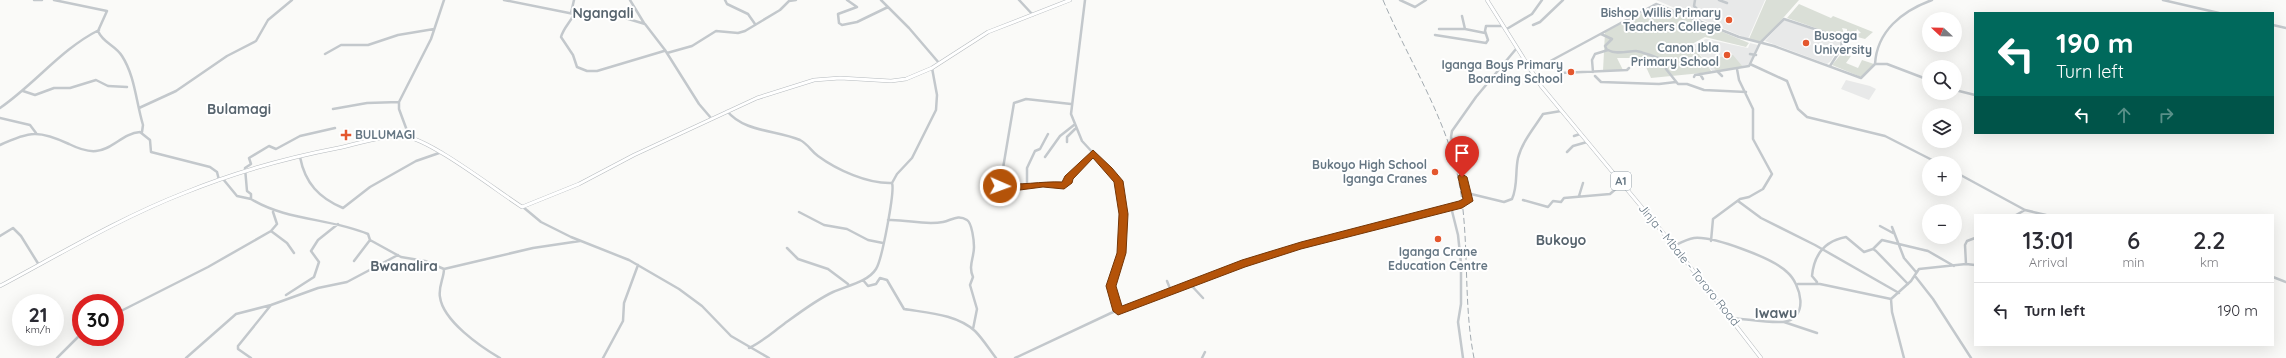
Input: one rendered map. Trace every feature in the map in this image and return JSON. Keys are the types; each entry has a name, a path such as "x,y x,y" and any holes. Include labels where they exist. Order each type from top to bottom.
{"main road":[{"path":"0,286 140,213 223,179 300,157 358,143 409,136 442,152 499,193 522,207 578,184 727,110 768,94 814,80 840,78 899,80 932,68 988,32 1070,0"},
{"name":"Jinja - Mbale - Tororo Road","path":"1487,0 1530,72 1674,246 1761,358"}],"street":[{"path":"34,0 42,0"},
{"path":"0,108 23,91 64,52 99,30 107,14 106,10 84,8 54,0"},
{"path":"139,108 176,91 227,56 256,41 268,20 292,0"},
{"path":"409,136 399,109 399,102 434,29 444,0"},
{"path":"504,0 574,14 605,12 620,18 644,24"},
{"path":"571,13 574,0"},
{"path":"630,0 641,15 644,24 666,52 699,104 711,118"},
{"path":"725,0 727,4 748,14 755,24"},
{"path":"574,14 561,32 561,39 573,55 577,67 585,72 601,72 635,58 692,46 716,31 742,32 780,10 790,0 796,0"},
{"path":"847,0 857,6 838,14 839,23 842,25 857,22 888,7"},
{"path":"881,0 909,28 939,63"},
{"path":"1019,0 1033,15"},
{"path":"1085,0 1075,85 1071,104 1074,125 1082,141 1119,181 1124,235 1122,253 1111,286 1114,290 1118,311"},
{"path":"1400,0 1415,7 1426,0"},
{"path":"1505,30 1526,19 1540,8 1542,0"},
{"path":"1533,25 1540,22 1563,0"},
{"path":"1690,0 1701,13 1708,14"},
{"path":"1694,4 1695,0"},
{"path":"1719,0 1727,3"},
{"path":"1530,72 1653,4 1659,4 1740,37 1774,46 1861,78 1875,64 1876,50 1881,38 1900,16 1916,6 1932,0"},
{"path":"2163,0 2215,12"},
{"path":"1699,20 1701,13"},
{"path":"1462,16 1465,29"},
{"path":"1694,77 1700,74 1737,69 1750,64 1760,43 1784,18 1841,37 1843,39 1840,49 1830,66"},
{"path":"1435,35 1486,43 1488,40 1485,33 1488,24 1502,26"},
{"path":"2274,25 2286,28"},
{"path":"325,54 341,45 368,45 398,35 434,29"},
{"path":"1439,29 1465,29 1485,33"},
{"path":"99,30 104,42 121,56 132,76 144,128 142,132"},
{"path":"1600,34 1612,39 1605,46 1607,50"},
{"path":"1015,358 1111,313 1242,264 1301,246 1451,207 1468,201 1451,137 1452,131 1476,97 1516,49"},
{"path":"1593,72 1594,55 1607,50 1613,53 1639,51 1645,55 1667,61 1666,69 1676,82"},
{"path":"1750,54 1756,54"},
{"path":"1750,64 1787,81 1798,109 1807,117 1885,136 1924,156"},
{"path":"1875,64 1896,67 1922,77"},
{"path":"749,348 758,344 791,319 849,284 863,280 876,269 879,263 888,220 889,205 894,188 892,183 897,174 912,158 936,110 937,95 932,68"},
{"path":"1560,73 1627,70 1629,68"},
{"path":"1711,241 1713,219 1738,201 1763,189 1772,174 1753,138 1753,109 1740,80 1737,69"},
{"path":"1718,72 1722,76"},
{"path":"1700,74 1703,79"},
{"path":"1595,76 1601,82 1618,84 1632,82 1669,86 1676,82 1690,84 1704,90 1746,92"},
{"path":"23,91 35,95 54,88 70,88 96,80 108,86 127,88"},
{"path":"1962,92 1974,95"},
{"path":"1071,104 1047,103 1026,98 1020,100 1012,106 1000,186 1012,188 1043,184 1064,186 1069,181 1068,178 1093,153"},
{"path":"332,109 367,103 399,102"},
{"path":"0,104 5,105"},
{"path":"727,110 729,114 744,123 803,141 812,151 839,167 877,182 892,183"},
{"path":"1467,193 1504,202 1512,199 1515,189 1515,176 1520,152 1543,114 1561,111"},
{"path":"0,118 30,125 36,133"},
{"path":"1044,157 1060,136 1074,125"},
{"path":"251,199 251,194 247,191 245,168 251,164 249,158 269,146 276,149 316,131 335,128"},
{"path":"1067,142 1067,137 1076,129"},
{"path":"0,145 36,133 46,134 59,141 94,152 108,148 132,133 142,132"},
{"path":"142,132 150,140 151,152 210,167 217,172 219,181"},
{"path":"1027,186 1027,168 1035,151 1040,149 1048,134"},
{"path":"1574,136 1580,134"},
{"path":"1568,152 1573,146 1587,142"},
{"path":"300,157 301,170 308,185 325,200 343,208 370,187 394,175 416,161 426,159 442,152"},
{"path":"1962,176 2025,210 2042,214"},
{"path":"223,179 234,196 244,199 251,199 273,212 339,224 368,234 370,240 398,256 425,261 444,268 533,248 580,241"},
{"path":"1579,196 1583,183"},
{"path":"1523,200 1548,207 1553,200 1561,202 1564,198 1610,194 1618,187 1625,186"},
{"path":"1738,201 1761,218 1821,249 1899,293"},
{"path":"522,207 537,220 580,241 638,265 696,301 725,332 754,351 769,358"},
{"path":"1451,207 1458,235 1461,263 1461,297 1458,322 1464,358"},
{"path":"2018,214 2025,210"},
{"path":"124,310 208,268 271,232 277,224 273,212"},
{"path":"799,212 824,225 847,229 868,240 883,243"},
{"path":"888,220 903,219 917,224 944,222 955,217 967,220 970,224 974,246 970,270 973,277 970,285 977,309 973,329"},
{"path":"286,295 314,277 318,262 311,251 314,244 339,224"},
{"path":"1880,226 1894,233"},
{"path":"1892,227 1899,249 1912,269 1916,272"},
{"path":"0,236 13,228 21,236 39,266"},
{"path":"271,232 287,244 294,253"},
{"path":"1816,284 1817,282 1812,276 1813,262 1821,249 1834,239 1846,237 1864,252 1873,249 1882,240 1897,242 1914,246 1941,256 1954,266"},
{"path":"1674,246 1692,238 1711,241 1752,252 1771,260 1786,269 1798,284 1801,299 1798,314 1784,322"},
{"path":"1966,264 1965,245 1967,241 1974,238"},
{"path":"354,261 370,240"},
{"path":"787,248 798,260 828,269 849,284"},
{"path":"1873,249 1908,284"},
{"path":"186,358 236,314 271,305 318,288 347,282 398,256"},
{"path":"602,358 611,346 623,321 624,303 638,265"},
{"path":"1798,284 1816,284 1891,299 1908,284 1915,276 1916,272 1925,266 1974,265"},
{"path":"444,268 439,296 444,311 462,330 500,358"},
{"path":"1915,276 1942,312 1950,326 1964,343 1971,358"},
{"path":"2274,277 2286,282"},
{"path":"863,280 868,286 876,284 880,278 887,280 904,309 930,315 946,315 973,329 996,358"},
{"path":"1167,281 1171,291"},
{"path":"1190,284 1203,298"},
{"path":"1891,299 1892,312 1904,358"},
{"path":"251,358 243,354 238,349 238,346 271,305"},
{"path":"1731,318 1784,322 1817,333"},
{"path":"57,358 72,343"},
{"path":"754,351 758,344"},
{"path":"1202,358 1206,352"},
{"path":"490,357 494,354"}],"shaded area":[{"name":"Bishop Willis Primary Teachers College","path":"1656,0 1765,0 1748,39"},
{"path":"1766,0 1799,0 1762,42 1749,39"},
{"path":"1799,4 1831,18 1833,16 1873,32 1865,39 1850,35 1861,33 1857,29 1856,33 1847,34 1847,29 1842,28 1844,33 1836,31 1836,35 1787,18"},
{"path":"1658,5 1749,43 1746,47 1705,37 1692,44 1712,72 1651,78 1642,58 1617,58 1623,70 1603,71 1605,32"},
{"name":"Busoga University","path":"1784,20 1830,35 1830,38 1841,42 1831,61 1827,64 1765,41"},
{"name":"Canon Ibla Primary School","path":"1706,39 1748,48 1750,43 1758,45 1748,65 1713,72 1693,45"},
{"path":"1842,53 1851,56 1846,63 1858,68 1862,60 1874,64 1861,77 1832,65"},
{"path":"1733,55 1743,67 1716,71 1708,59"},
{"path":"1846,80 1876,89 1869,100 1841,89"}],"railway":[{"path":"1383,0 1434,106 1451,150 1457,173 1464,219 1468,312 1474,358"}],"place":[{"name":"Bishop Willis Primary Teachers College","path":"1729,20"},
{"name":"Busoga University","path":"1806,43"},
{"name":"Canon Ibla Primary School","path":"1727,55"},
{"name":"Iganga Boys Primary Boarding School","path":"1571,72"},
{"name":"BULUMAGI","path":"346,135"},
{"name":"Bukoyo High School Iganga Cranes","path":"1435,172"},
{"name":"Iganga Crane Education Centre","path":"1438,239"}],"district":[{"name":"Ngangali","path":"603,13"},
{"name":"Bulamagi","path":"239,109"},
{"name":"Bukoyo","path":"1561,240"},
{"name":"Bwanalira","path":"404,266"},
{"name":"Iwawu","path":"1776,313"}],"route":[{"path":"1000,186 1012,188 1043,184 1064,186 1069,181 1068,178 1093,153 1119,181 1121,192 1124,235 1122,253 1114,275 1113,284 1111,286 1114,290 1118,311 1242,264 1301,246 1462,204 1468,201 1468,196 1462,177"}]}
